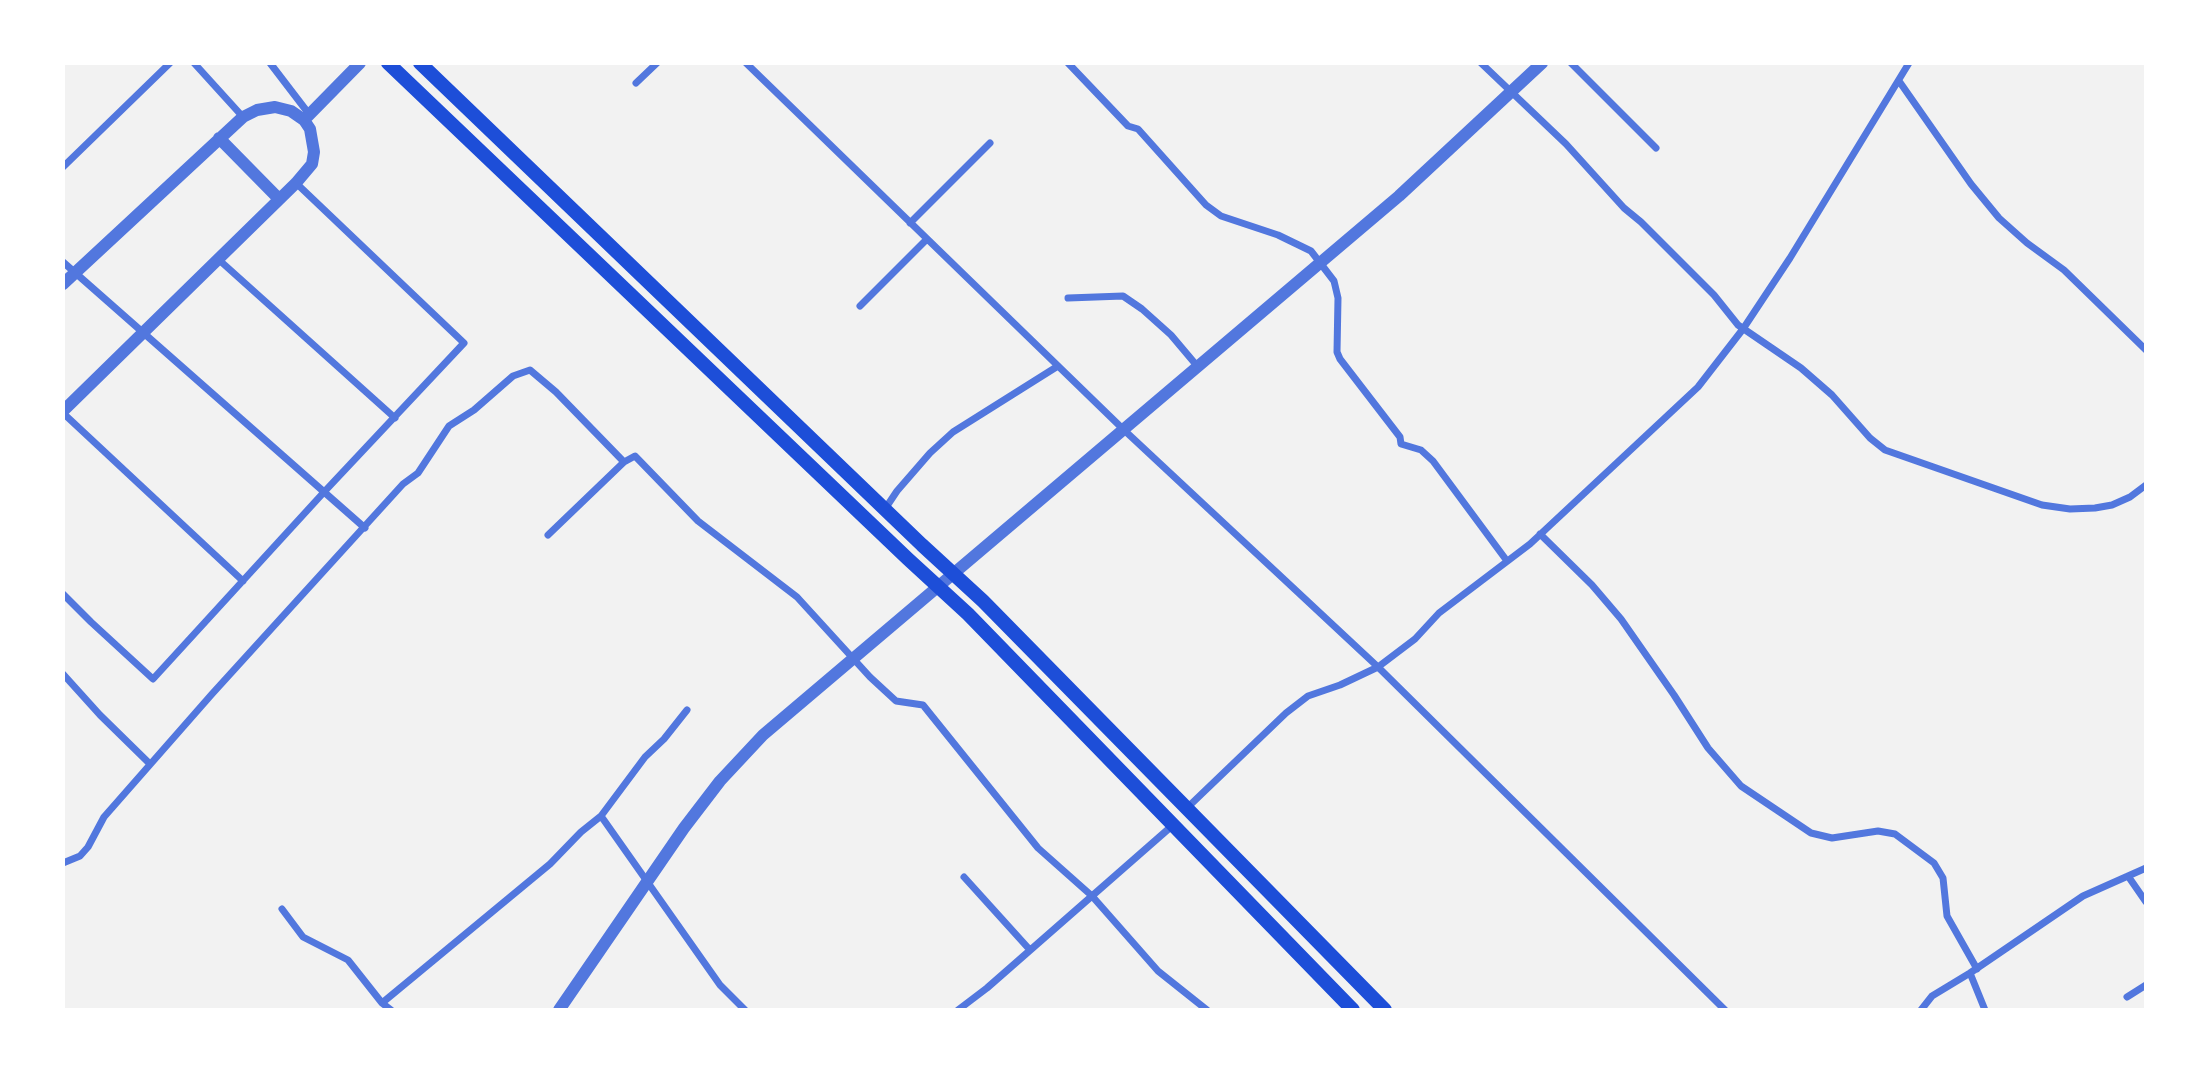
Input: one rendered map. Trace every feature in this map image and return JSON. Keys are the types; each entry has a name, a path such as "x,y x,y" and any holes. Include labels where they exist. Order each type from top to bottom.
{"main road":[{"path":"388,63 968,614 1353,1010"},
{"path":"420,63 983,601 1385,1010"}],"street":[{"path":"63,167 170,63"},
{"path":"194,63 243,117"},
{"path":"243,581 63,412 296,183 312,164 314,152 307,117 270,63"},
{"path":"307,117 360,63"},
{"path":"636,83 657,63"},
{"path":"746,63 1124,430 1378,667 1724,1010"},
{"path":"1068,63 1128,126 1138,129 1206,205 1221,216 1278,235 1311,251 1334,281 1338,298 1336,338 1340,359 1400,437 1401,444 1421,450 1433,461 1507,561"},
{"path":"1481,63 1566,144 1624,208 1714,295 1743,329 1801,368 1832,395 1870,438 1885,450 2042,505 2070,509 2112,505 2130,497 2146,485"},
{"path":"559,1010 684,828 720,781 763,735 1399,196 1542,63"},
{"path":"1571,63 1656,148"},
{"path":"1188,807 1286,713 1308,696 1378,667 1415,639 1439,613 1540,534 1698,387 1743,329 1790,258 1908,63"},
{"path":"1899,81 1971,184 1999,218 2064,270 2146,350"},
{"path":"63,284 243,117 257,110 275,107 307,117"},
{"path":"219,138 279,199"},
{"path":"910,223 990,143"},
{"path":"63,594 153,679 464,343 296,183"},
{"path":"860,306 927,239"},
{"path":"218,259 395,418"},
{"path":"63,262 365,528"},
{"path":"1068,298 1123,296 1171,335 1198,367"},
{"path":"885,509 930,453 953,432 1058,366"},
{"path":"63,863 79,856 88,847 104,817 403,484 418,473 449,426 474,410 513,376 530,370 556,392 624,462"},
{"path":"548,535 624,462 635,456 698,521 797,597 870,677 896,701 923,705 1038,848 1092,896 1158,971 1208,1010"},
{"path":"1540,534 1592,585 1621,619 1708,748 1741,786 1811,833 1832,838 1878,831 1895,834 1934,863 1943,878 1947,916 1973,971 1985,1010"},
{"path":"63,674 150,764"},
{"path":"382,1003 550,864 601,816 645,757 664,739 687,710"},
{"path":"601,816 720,985 745,1010"},
{"path":"958,1010 987,988 1173,825"},
{"path":"1922,1010 1932,996 2083,896 2146,868"},
{"path":"2128,876 2146,902"},
{"path":"964,877 1030,950"},
{"path":"282,909 303,937 348,961 382,1003 391,1010"},
{"path":"2127,997 2146,985"}]}
